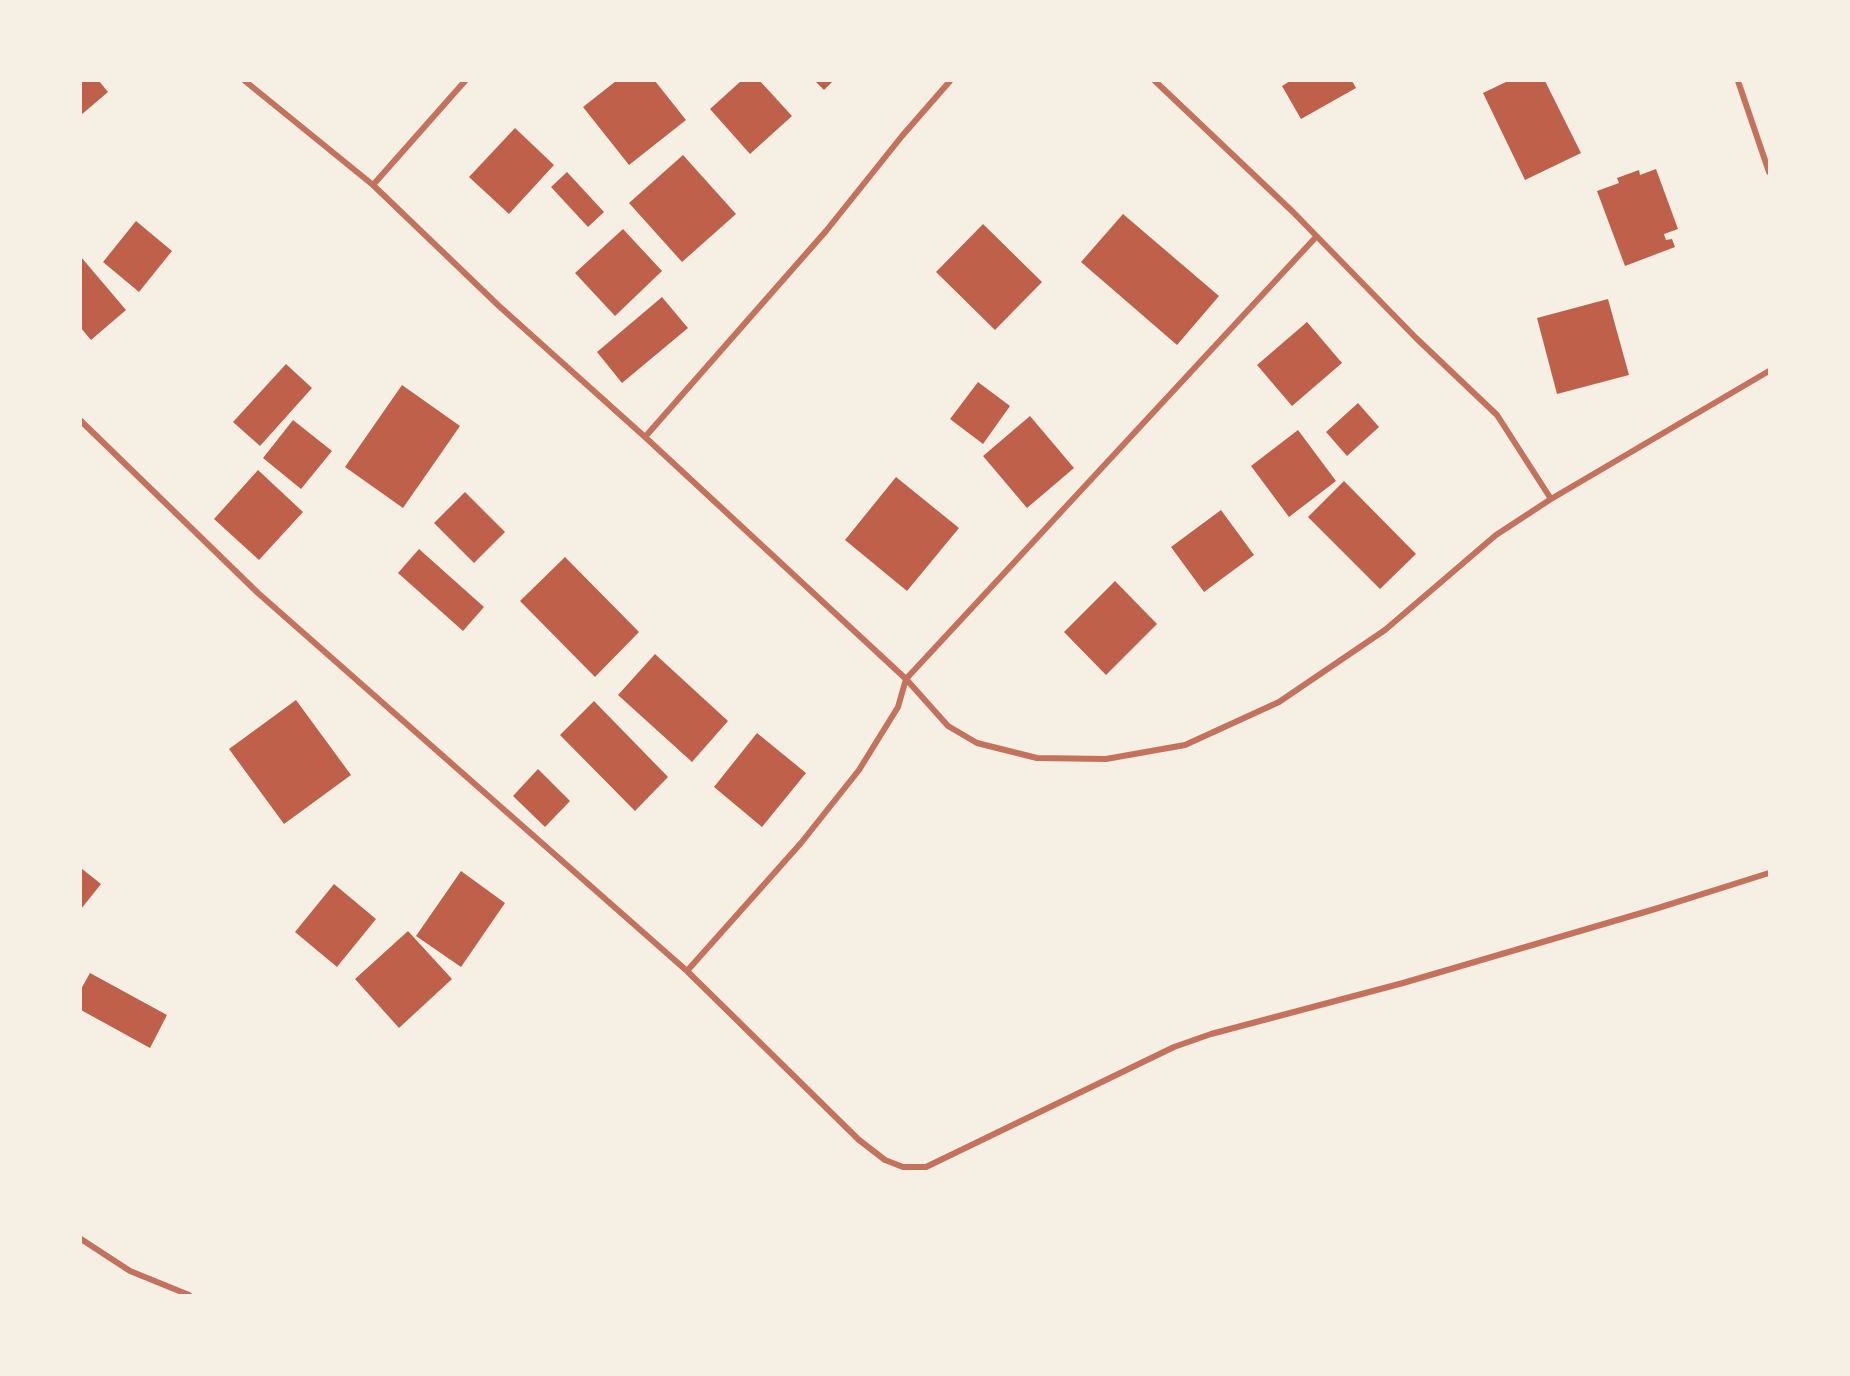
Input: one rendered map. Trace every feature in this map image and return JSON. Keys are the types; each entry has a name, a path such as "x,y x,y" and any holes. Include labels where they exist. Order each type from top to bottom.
{"street":[{"path":"245,81 374,185 499,306 645,437 906,679 948,726 977,743 1037,758 1106,759 1185,745 1279,702 1385,630 1497,536 1551,499 1769,371"},
{"path":"374,185 465,81"},
{"path":"645,437 826,231 902,136 950,81"},
{"path":"1155,81 1497,415 1551,499"},
{"path":"1738,81 1769,172"},
{"path":"687,971 801,843 859,771 898,707 906,679 1316,237"},
{"path":"81,422 258,594 687,971 859,1140 885,1160 903,1167 926,1167 1174,1047 1655,909 1769,873"},
{"path":"81,1239 130,1271 189,1295"}],"building":[{"path":"81,81 99,81 108,92 81,115"},
{"path":"616,81 655,81 686,120 629,165 583,107"},
{"path":"741,81 760,81 792,116 750,154 710,109"},
{"path":"815,81 833,81 824,90"},
{"path":"1290,81 1352,81 1356,88 1301,119 1282,86"},
{"path":"1508,81 1545,81 1581,153 1525,180 1483,93"},
{"path":"515,128 554,165 509,214 469,177"},
{"path":"683,155 736,214 682,262 629,203"},
{"path":"1656,169 1678,229 1664,234 1666,240 1672,239 1675,247 1625,266 1597,191 1619,183 1617,178 1639,170 1640,175"},
{"path":"567,172 604,212 588,227 551,187"},
{"path":"1123,214 1219,296 1177,345 1081,262"},
{"path":"136,221 172,251 139,292 103,262"},
{"path":"983,224 1042,282 995,330 936,272"},
{"path":"623,229 662,271 615,316 575,273"},
{"path":"81,257 126,310 91,340 81,328"},
{"path":"662,297 688,328 622,383 597,352"},
{"path":"1608,299 1629,375 1557,394 1537,318"},
{"path":"1307,322 1342,363 1292,406 1257,365"},
{"path":"286,364 312,388 260,446 233,422"},
{"path":"978,382 1010,406 983,444 950,419"},
{"path":"402,385 460,426 403,508 345,467"},
{"path":"1358,403 1379,427 1347,456 1326,432"},
{"path":"1030,416 1074,468 1027,508 983,456"},
{"path":"293,420 332,451 301,489 263,458"},
{"path":"1298,430 1336,481 1289,517 1251,466"},
{"path":"258,470 303,512 259,560 214,519"},
{"path":"896,477 959,528 907,591 845,540"},
{"path":"1344,481 1416,554 1380,589 1308,517"},
{"path":"465,492 505,532 474,563 434,523"},
{"path":"1221,510 1254,555 1204,592 1171,547"},
{"path":"419,549 484,607 463,631 398,573"},
{"path":"565,557 639,632 595,677 520,601"},
{"path":"1115,581 1157,624 1106,675 1064,632"},
{"path":"655,654 728,721 692,762 618,695"},
{"path":"296,700 351,775 284,824 229,749"},
{"path":"594,701 668,777 635,811 560,735"},
{"path":"757,733 806,773 762,827 714,787"},
{"path":"538,769 570,801 545,827 513,796"},
{"path":"81,868 101,884 81,909"},
{"path":"461,871 505,903 461,967 416,936"},
{"path":"334,884 376,919 337,967 295,932"},
{"path":"408,931 452,979 399,1028 355,979"},
{"path":"90,973 167,1015 150,1048 81,1010 81,989"}]}
